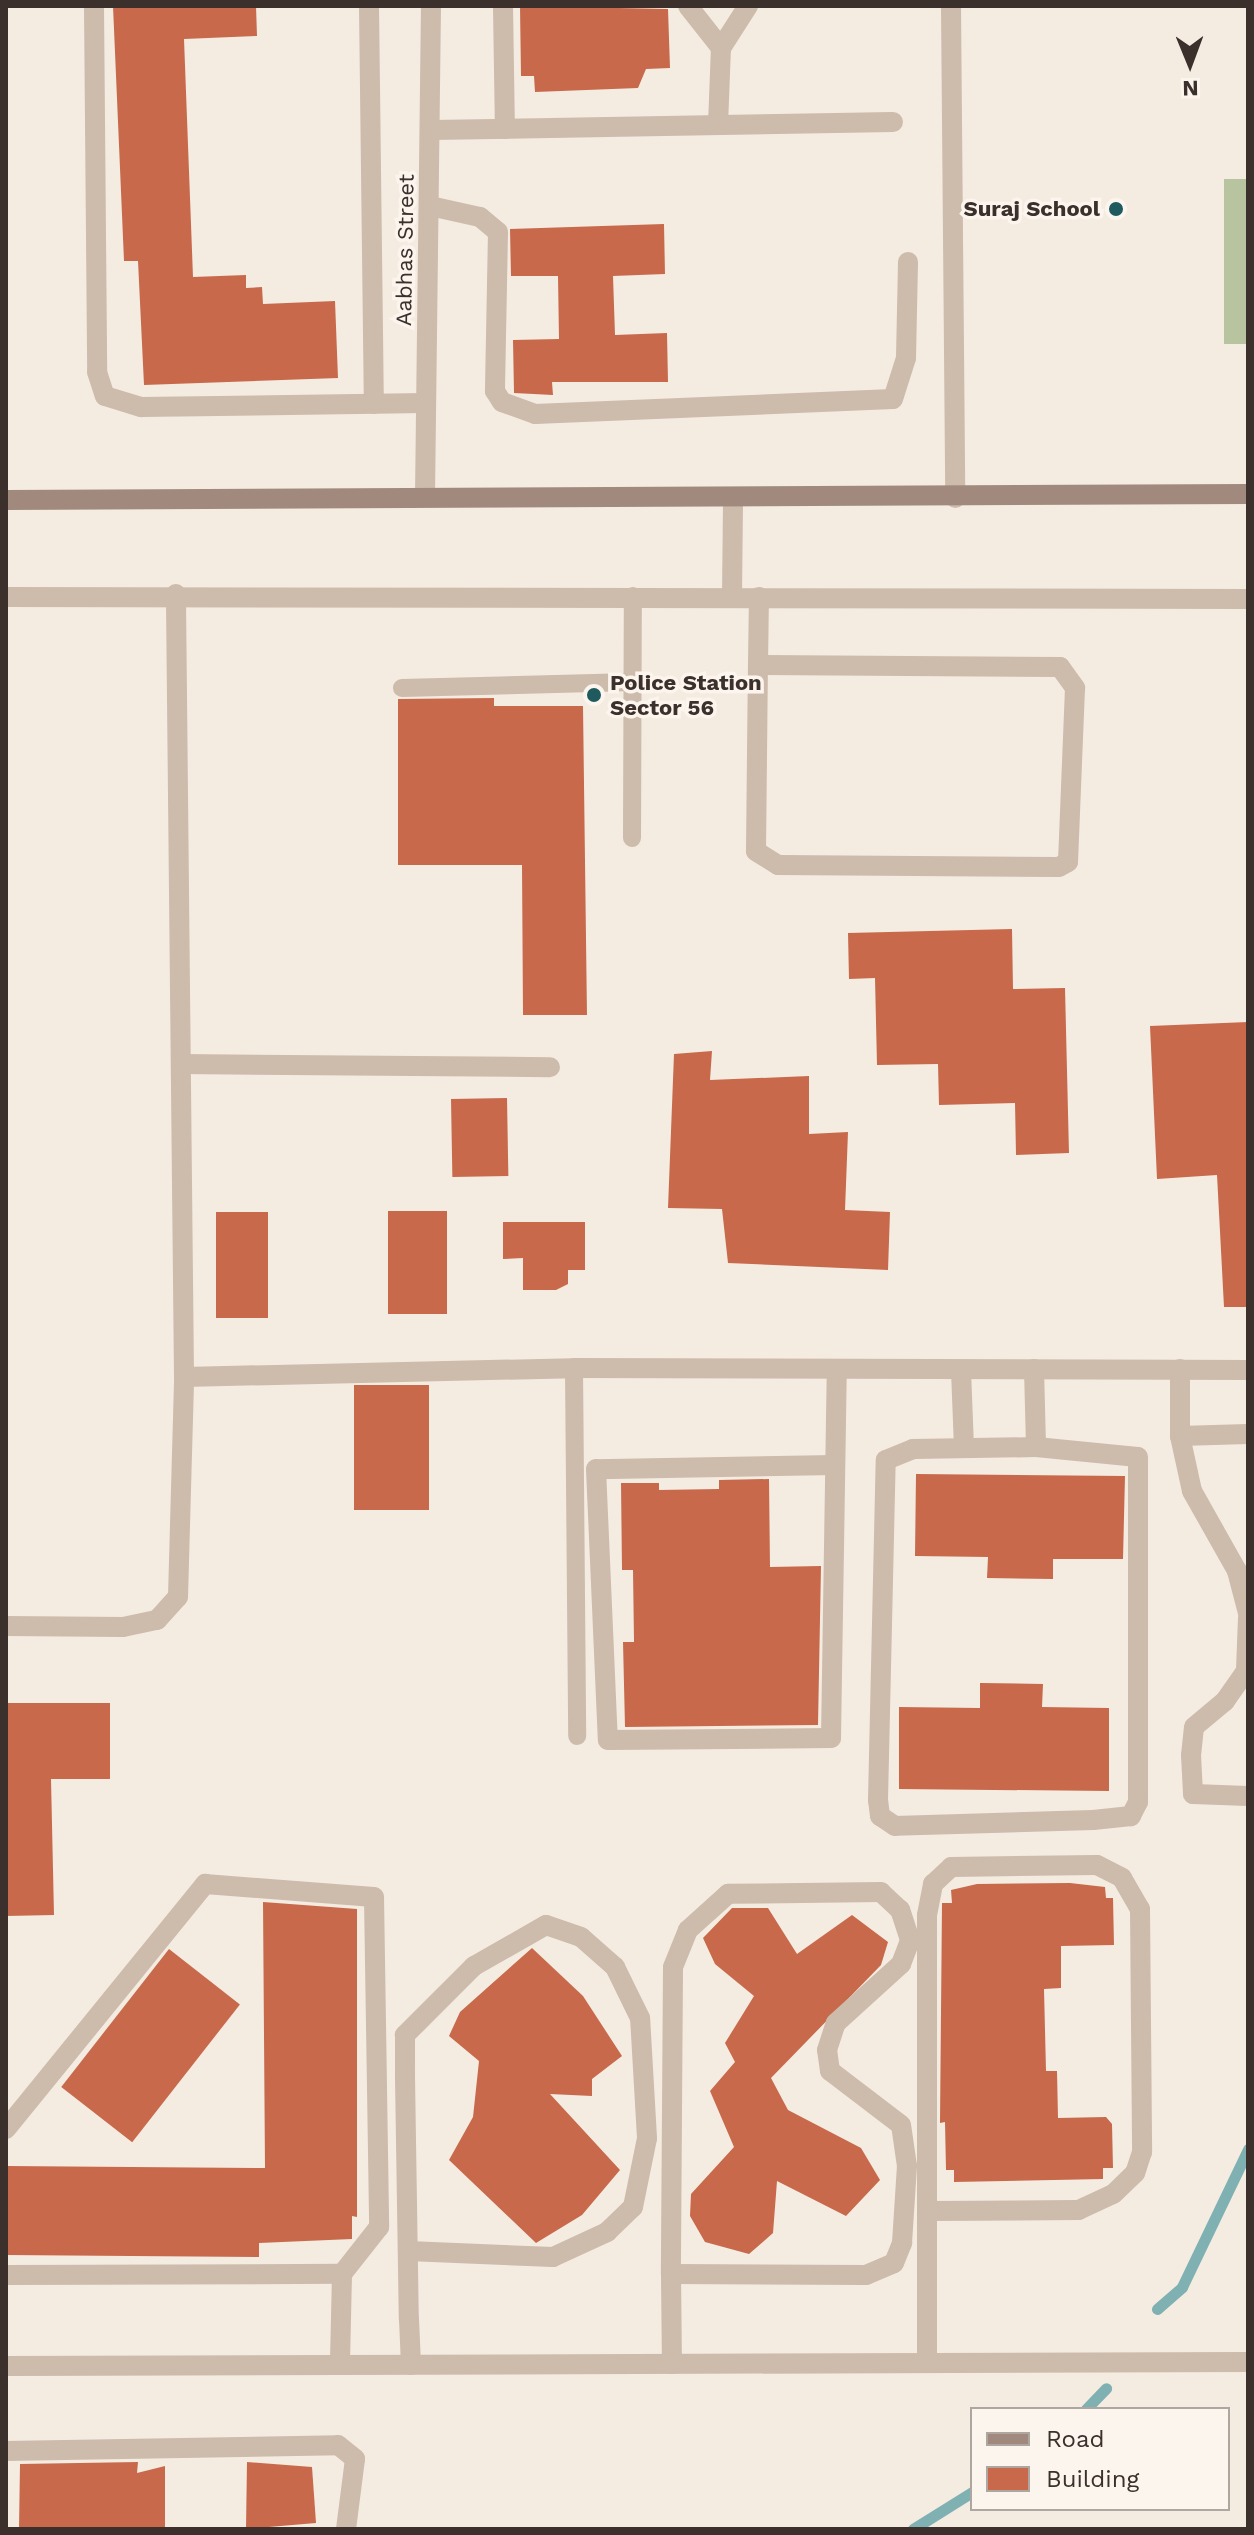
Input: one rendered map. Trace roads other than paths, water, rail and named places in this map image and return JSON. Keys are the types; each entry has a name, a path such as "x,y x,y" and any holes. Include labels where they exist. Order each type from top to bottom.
{"street":[{"path":"94,6 97,372 105,396 141,407 426,403"},
{"path":"369,6 374,404"},
{"name":"Aabhas Street","path":"425,496 432,130 431,6"},
{"path":"503,6 505,129"},
{"path":"688,6 721,48"},
{"path":"718,125 721,48 748,6"},
{"path":"951,6 955,498"},
{"path":"432,130 893,122"},
{"path":"430,206 480,217 498,232 495,391 502,402 535,414 893,399 906,358 908,262"},
{"path":"6,500 425,496 955,498 1248,494"},
{"path":"732,597 733,497"},
{"path":"6,1626 123,1627 157,1620 178,1597 184,1377 176,594"},
{"path":"6,597 176,594 1248,599"},
{"path":"758,665 1060,667 1075,688 1068,862 1059,867 809,865 767,859 756,851 758,665 759,597"},
{"path":"181,1064 550,1067"},
{"path":"184,1377 574,1368 1248,1370"},
{"path":"835,1465 596,1469 608,1740 831,1738 837,1369"},
{"path":"1034,1369 1036,1447"},
{"path":"1180,1369 1180,1436 1192,1491 1237,1571 1248,1616 1246,1671 1225,1701 1194,1727 1191,1755 1193,1794 1248,1796"},
{"path":"961,1370 964,1448"},
{"path":"1180,1436 1248,1434"},
{"path":"1036,1447 1138,1457 1138,1802 1131,1816 1093,1820 895,1826 880,1816 878,1800 881,1477 886,1460 902,1452 1036,1447"},
{"path":"927,2363 930,2211 927,1915 933,1884 951,1867 1097,1865 1122,1878 1140,1909 1142,2152 1135,2173 1113,2194 1079,2210 930,2211"},
{"path":"6,2129 205,1884 374,1897 379,2227 342,2274 340,2365"},
{"path":"671,2274 866,2275 894,2263 902,2243 907,2166 901,2125 830,2071 827,2050 836,2023 901,1964 910,1940 900,1910 881,1892 728,1894 688,1930 673,1967 671,2274 672,2364"},
{"path":"408,2251 553,2257 607,2232 633,2207 647,2138 640,2018 615,1967 581,1937 546,1925 474,1966 405,2035 408,2251 411,2365"},
{"path":"6,2275 342,2274"},
{"path":"6,2366 1248,2362"},
{"path":"6,2451 338,2445 355,2459 346,2529"}],"lane":[{"path":"632,838 633,596"},
{"path":"402,688 632,682"},
{"path":"574,1368 577,1736"}],"waterway":[{"path":"1157,2309 1182,2287 1248,2149"},
{"path":"1088,2407 1106,2388"},
{"path":"913,2529 970,2493"}],"place":[{"name":"Suraj School","path":"1116,209"},
{"name":"Police Station Sector 56","path":"594,695"}]}
